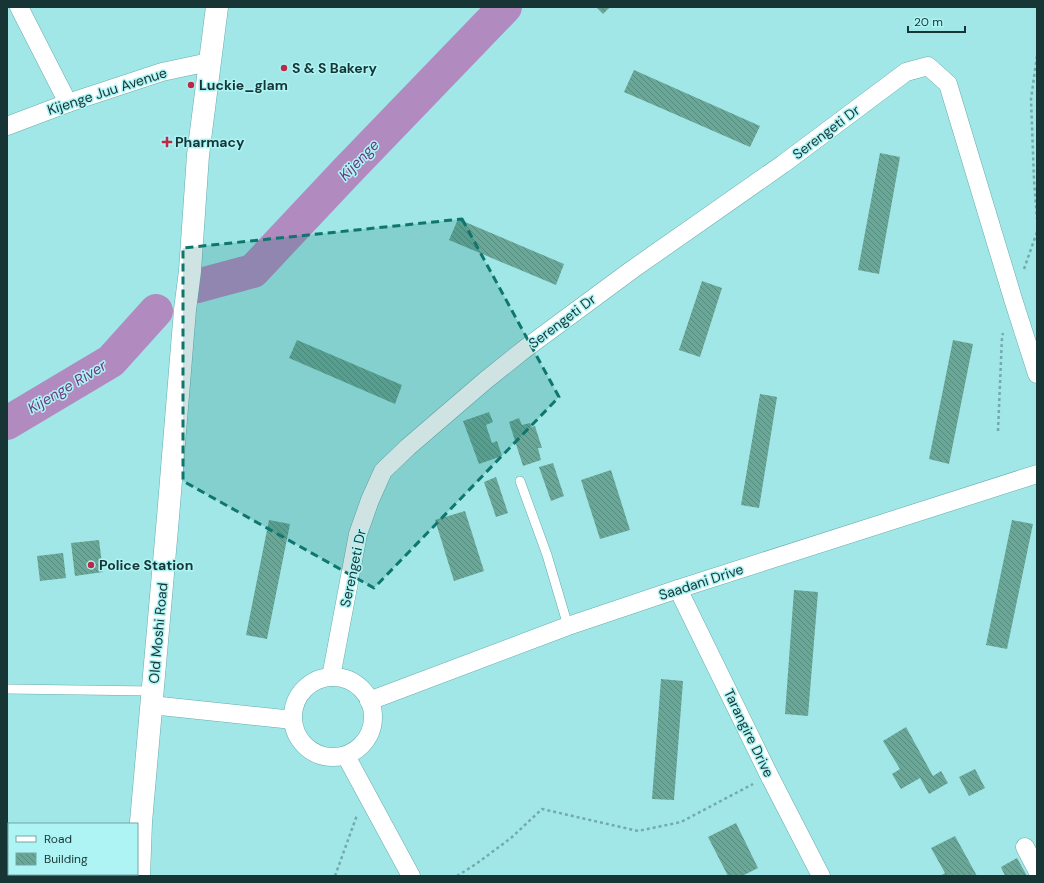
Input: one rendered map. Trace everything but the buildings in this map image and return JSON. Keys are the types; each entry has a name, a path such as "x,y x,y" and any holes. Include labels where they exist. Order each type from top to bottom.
{"main road":[{"name":"Old Moshi Road","path":"139,876 141,822 185,310 190,271 198,155 217,7"}],"street":[{"path":"19,7 68,103"},
{"name":"Kijenge Juu Avenue","path":"7,126 68,103 162,72 209,62"},
{"name":"Serengeti Dr","path":"331,677 358,534 370,500 383,471 408,447 526,348 620,278 783,164 906,72 928,66 948,84 1037,374"},
{"name":"Saadani Drive","path":"369,701 568,626 678,589 1037,474"},
{"name":"Tarangire Drive","path":"678,589 769,775 821,876"},
{"path":"331,677 343,678 354,683 363,691 369,701 373,714 372,727 366,739 358,749 346,756 334,758 322,756 311,751 302,743 296,732 293,720 294,707 299,696 307,686 319,680 331,677"},
{"path":"152,698 293,720"},
{"path":"346,756 412,876"},
{"path":"1025,847 1037,870"}],"lane":[{"path":"520,481 547,555 568,626"},
{"path":"7,690 152,698"}],"path":[{"path":"1037,56 1030,100 1037,219"},
{"path":"457,876 511,838 542,809 638,831 681,822 769,775"},
{"path":"335,876 366,790"}],"highlighted area":[{"path":"462,219 559,397 374,588 183,481 183,248"}],"waterway":[{"name":"Kijenge","path":"197,286 253,271 505,7"},
{"name":"Kijenge River","path":"7,423 111,361 156,311"}],"place":[{"name":"S & S Bakery","path":"284,68"},
{"name":"Luckie_glam","path":"191,85"},
{"name":"Pharmacy","path":"167,142"},
{"name":"Police Station","path":"91,565"}]}
